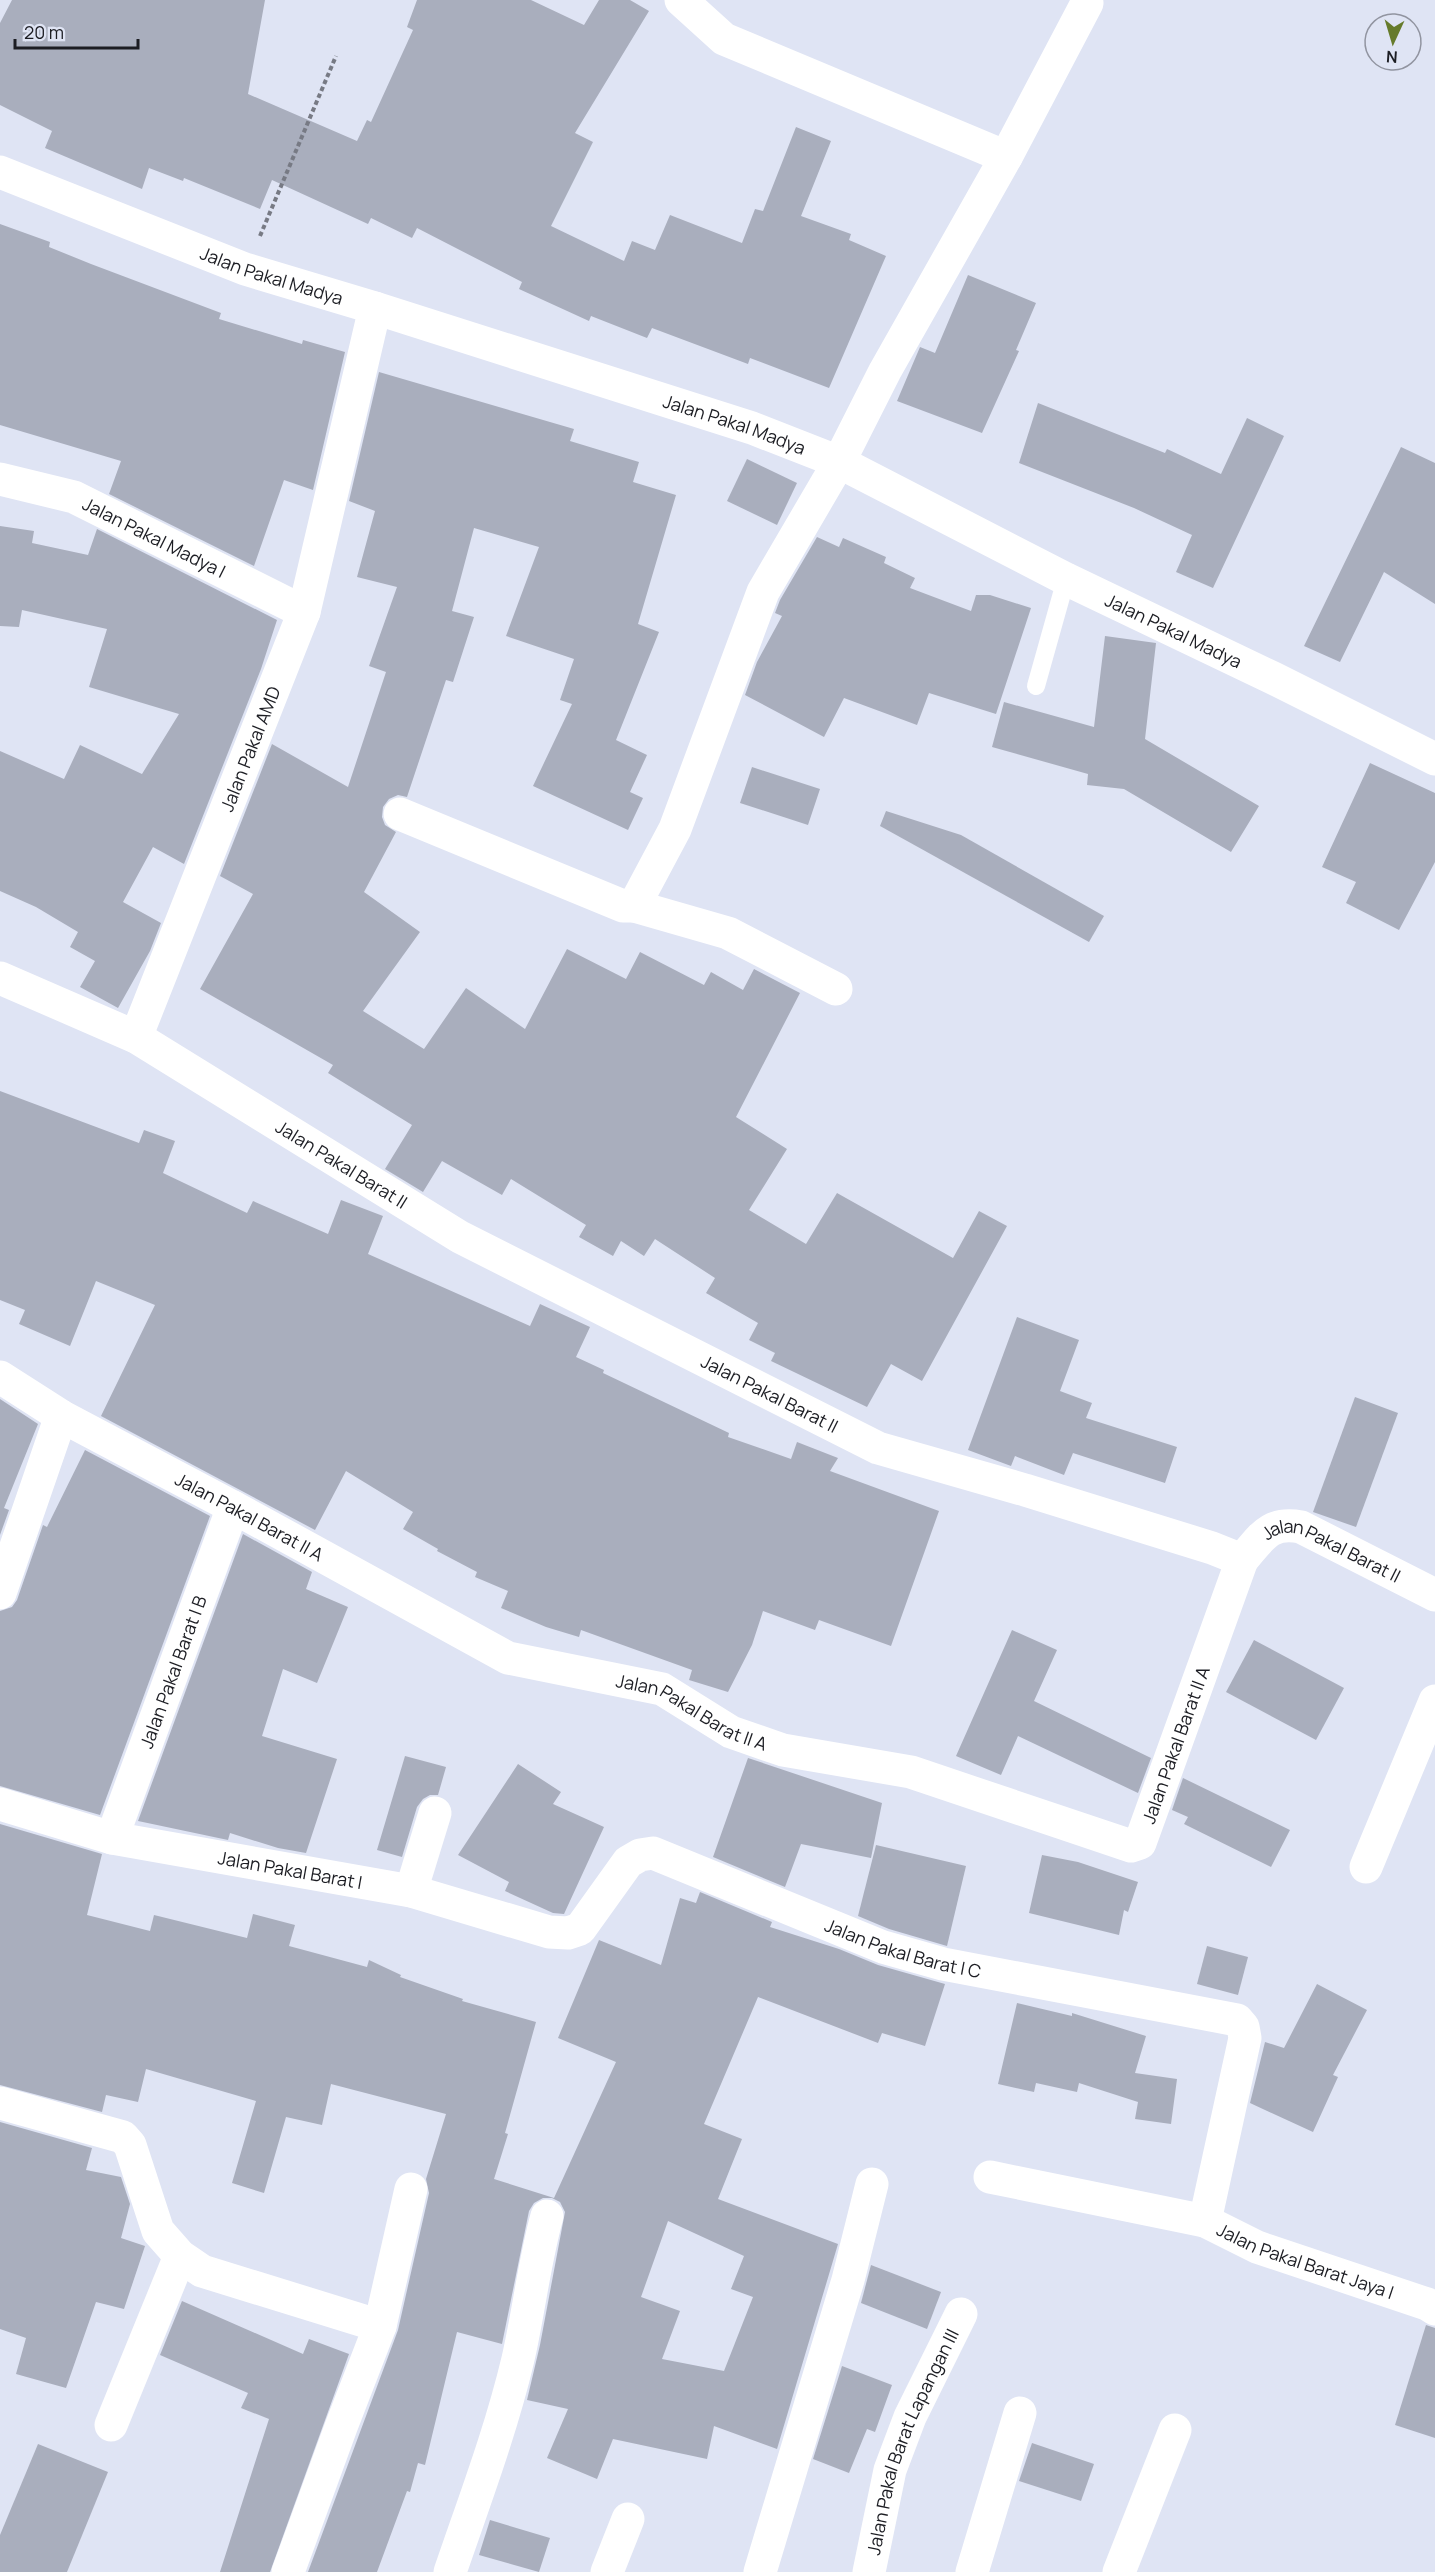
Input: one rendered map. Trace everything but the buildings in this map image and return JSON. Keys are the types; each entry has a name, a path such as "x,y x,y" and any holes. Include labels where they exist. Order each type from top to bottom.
{"street":[{"path":"681,0 724,39 1006,157"},
{"path":"634,906 675,829 763,591 839,462 885,370 1006,157 1087,3"},
{"name":"Jalan Pakal Madya","path":"0,172 245,269 752,428 839,462 1066,579 1435,759"},
{"name":"Jalan Pakal AMD","path":"136,1037 304,612 375,308"},
{"name":"Jalan Pakal Madya I","path":"0,479 74,496 304,612"},
{"path":"400,814 623,906 634,906 728,933 836,988"},
{"path":"0,978 136,1037"},
{"name":"Jalan Pakal Barat II","path":"136,1037 460,1237 878,1449 1024,1490 1212,1548 1242,1560 1269,1530 1285,1524 1301,1527 1435,1595"},
{"name":"Jalan Pakal Barat II A","path":"0,1377 61,1416 233,1507 508,1658 662,1689 731,1732 783,1750 911,1772 1131,1846 1140,1843 1242,1560"},
{"path":"0,1593 61,1416"},
{"name":"Jalan Pakal Barat I B","path":"112,1838 233,1507"},
{"path":"1366,1867 1435,1701"},
{"name":"Jalan Pakal Barat I","path":"0,1804 112,1838 411,1891 549,1932 568,1934 580,1929"},
{"path":"411,1891 435,1814"},
{"name":"Jalan Pakal Barat I C","path":"580,1929 628,1862 640,1855 653,1853 893,1950 943,1964 1237,2020 1243,2027 1245,2038 1243,2052"},
{"name":"Jalan Pakal Barat Jaya I","path":"1243,2052 1205,2221 1257,2247 1427,2304 1435,2309"},
{"path":"0,2103 123,2137 130,2145 158,2231 180,2256 202,2271 380,2326"},
{"path":"990,2177 1205,2221"},
{"path":"759,2572 848,2280 872,2184"},
{"path":"288,2572 340,2427 380,2326 411,2189"},
{"path":"450,2572 490,2456 518,2361 537,2251 547,2216"},
{"path":"111,2425 180,2256"},
{"name":"Jalan Pakal Barat Lapangan III","path":"869,2572 890,2470 910,2416 961,2314"},
{"path":"972,2572 1020,2413"},
{"path":"1119,2572 1174,2430"},
{"path":"607,2572 628,2519"}],"lane":[{"path":"1036,686 1066,579"}],"path":[{"path":"245,269 336,56"}]}
